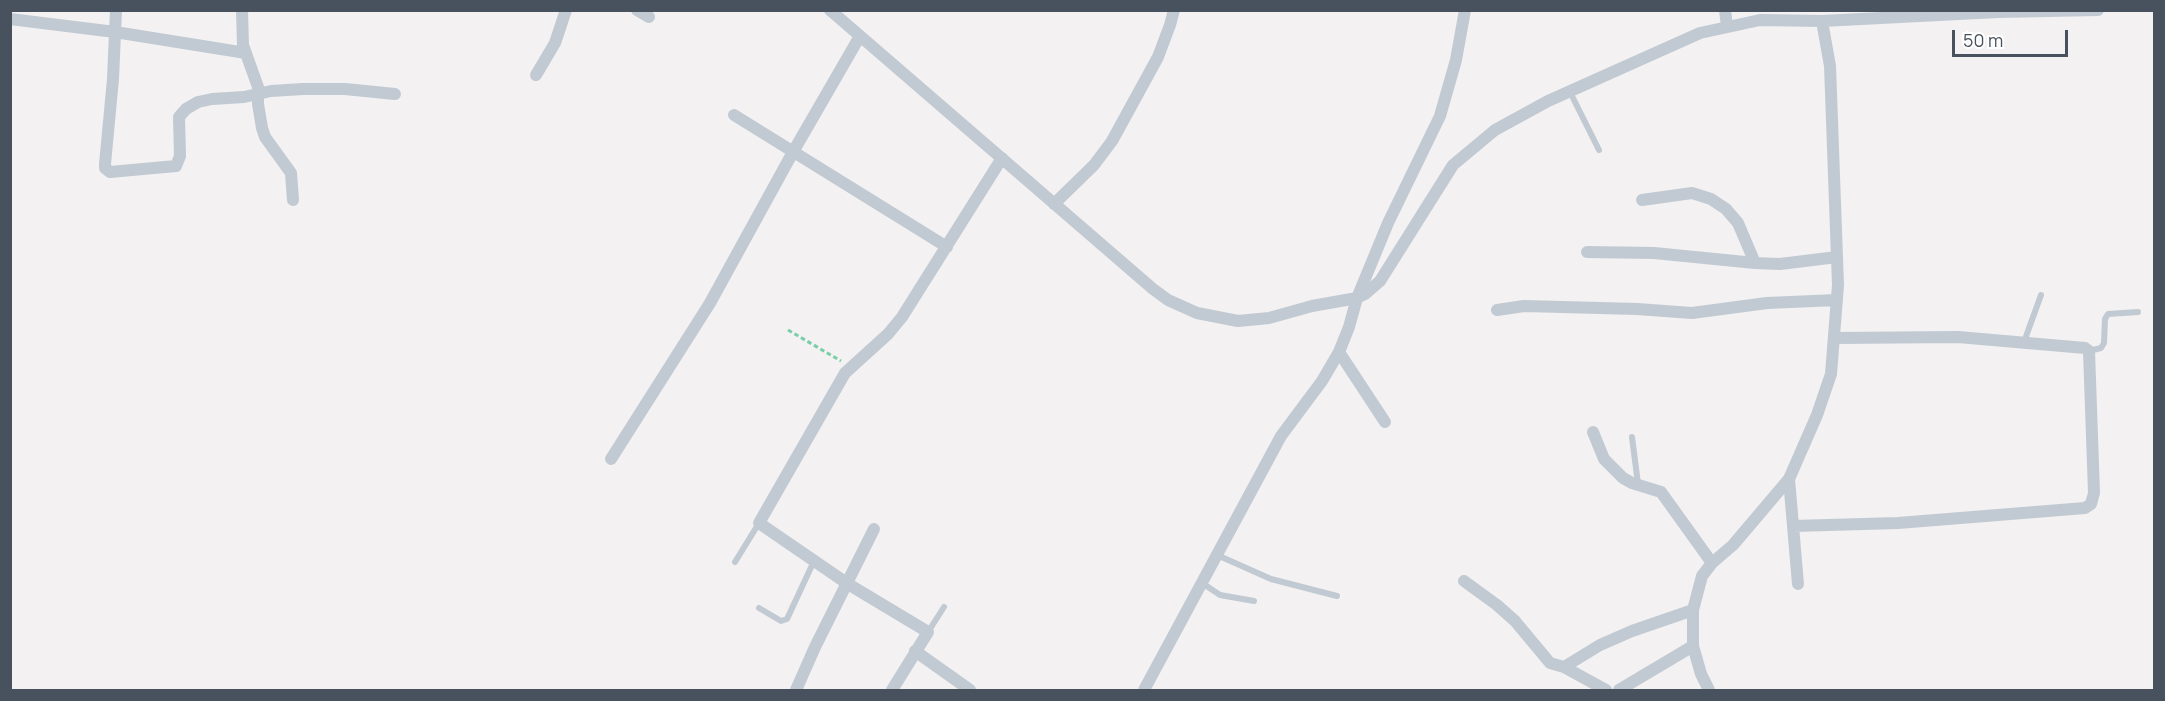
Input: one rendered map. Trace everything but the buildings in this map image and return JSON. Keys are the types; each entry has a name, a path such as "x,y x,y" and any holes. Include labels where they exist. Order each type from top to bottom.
{"street":[{"path":"116,10 113,79 105,139 105,164 110,172 176,166 180,156 179,117 186,109 198,102 303,89 345,88 395,93"},
{"path":"242,10 242,36 259,94 258,104 265,137 291,173 293,200"},
{"path":"536,75 555,43 566,10"},
{"path":"637,10 649,17"},
{"path":"830,10 1153,289 1168,300 1197,313 1224,319 1252,321 1312,306 1357,298 1373,289 1453,165 1496,130 1548,101 1700,33 1760,20 1822,21 1980,11 2098,10"},
{"path":"1054,204 1094,165 1112,141 1158,57 1174,10"},
{"path":"1144,690 1281,436 1322,381 1339,352 1357,298 1388,223 1440,116 1456,60 1465,10"},
{"path":"1725,10 1727,27"},
{"path":"10,19 246,52"},
{"path":"1709,690 1701,674 1693,646 1694,610 1702,576 1712,563 1734,545 1789,479 1817,415 1831,374 1837,300 1837,257 1830,66 1822,21"},
{"path":"611,459 710,303 860,36"},
{"path":"734,115 947,246"},
{"path":"892,690 928,632 848,584 759,523 851,366 880,341 902,317 1002,158"},
{"path":"1642,200 1692,194 1711,199 1726,209 1738,223 1755,263"},
{"path":"1587,252 1654,253 1780,264 1837,257"},
{"path":"1497,310 1524,306 1692,313 1767,303 1837,300"},
{"path":"1793,526 1898,523 2085,508 2091,504 2094,494 2089,351 2085,348 1958,337 1835,338"},
{"path":"1339,352 1385,422"},
{"path":"1593,432 1604,459 1612,468 1623,478 1661,492 1712,563"},
{"path":"1789,479 1798,585"},
{"path":"796,690 874,529"},
{"path":"1464,581 1515,621 1550,663 1564,666 1606,690"},
{"path":"1564,666 1600,645 1694,610"},
{"path":"1619,690 1693,646"},
{"path":"915,651 970,690"}],"lane":[{"path":"1570,91 1599,150"},
{"path":"2024,343 2041,295"},
{"path":"2089,351 2101,348 2104,343 2105,319 2108,314 2138,312"},
{"path":"1632,437 1638,485"},
{"path":"735,562 759,523"},
{"path":"1217,555 1271,579 1337,596"},
{"path":"759,608 781,621 787,619 814,561"},
{"path":"1202,583 1220,595 1254,601"},
{"path":"928,632 944,607"}],"path":[{"path":"788,330 851,366"}]}
